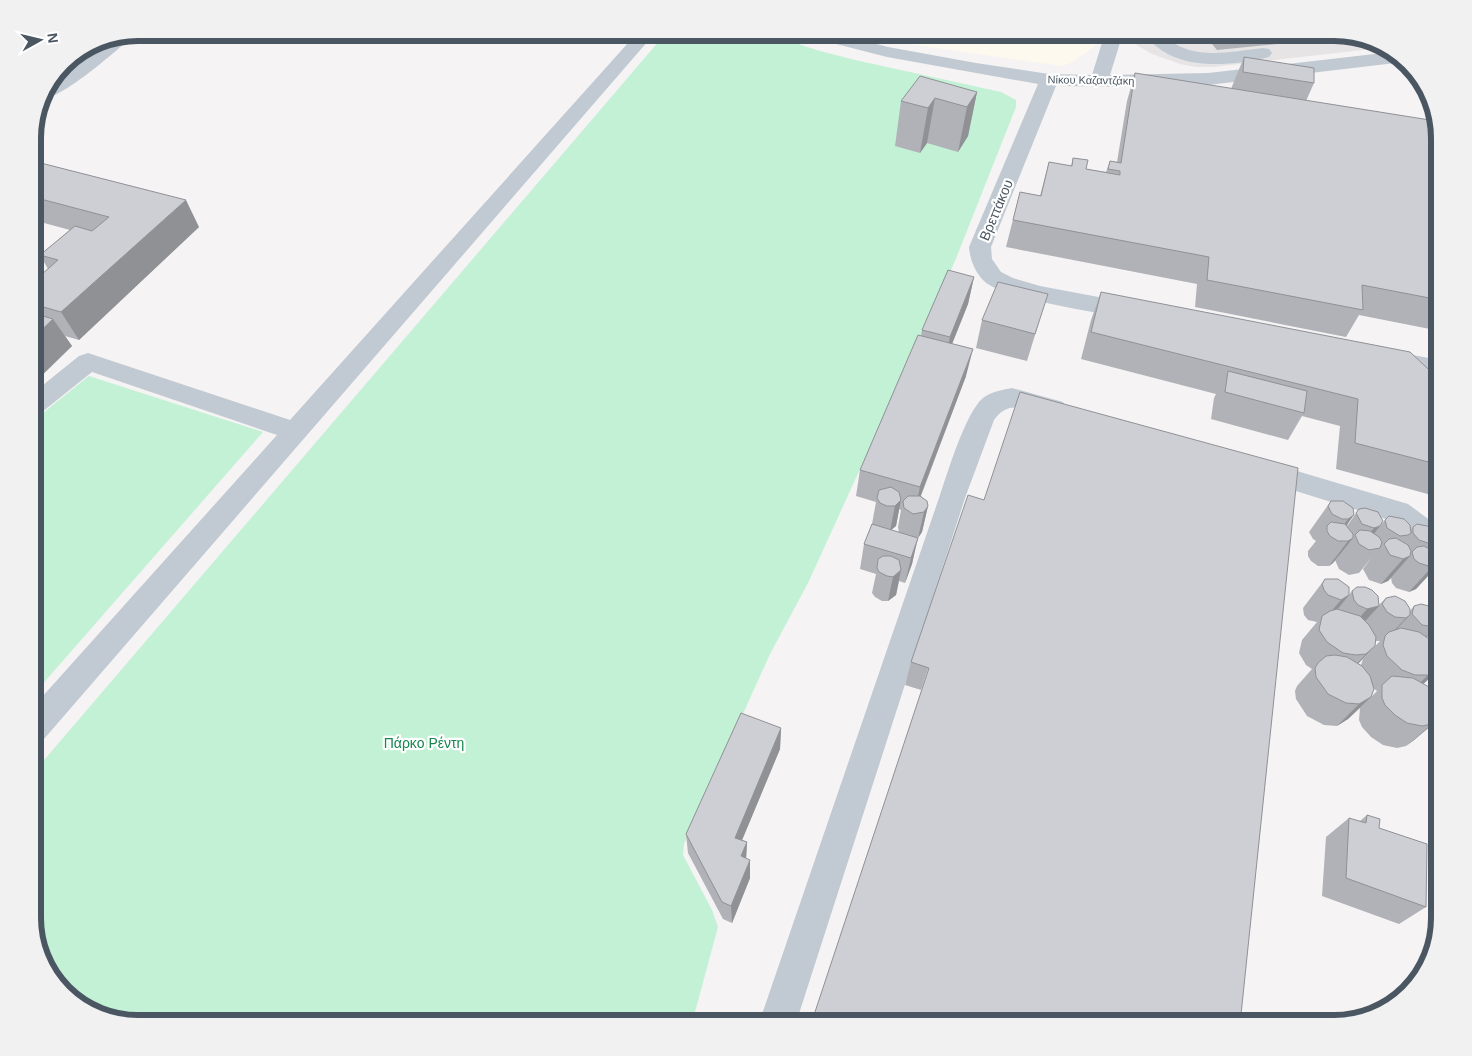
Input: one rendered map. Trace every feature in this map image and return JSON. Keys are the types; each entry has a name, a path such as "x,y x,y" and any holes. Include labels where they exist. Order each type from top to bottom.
{"street":[{"path":"41,720 638,41"},
{"name":"Νίκου Καζαντζάκη","path":"848,41 887,52 976,69 1049,80 1208,79 1389,58"},
{"path":"1098,81 1111,41"},
{"path":"1163,41 1171,49 1200,58 1276,52"},
{"path":"58,84 83,69 112,45"},
{"name":"Βρεττάκου","path":"1049,80 980,247 980,259 993,277 1005,283 1038,293 1156,315"},
{"path":"1371,355 1431,366"},
{"path":"41,400 88,362 295,431"},
{"path":"780,1015 952,498 982,417 991,405 1012,397 1076,414"},
{"path":"1237,463 1398,512 1425,532 1431,542"}],"shaded area":[{"path":"897,41 1098,41 1097,45 1069,64 1060,66"},
{"path":"1132,41 1333,41 1352,43 1372,49 1213,67 1196,67 1180,64 1152,54"}],"green space":[{"name":"Πάρκο Ρέντη","path":"659,41 789,41 855,60 1001,92 1016,100 1016,107 955,261 808,583 770,654 684,844 683,855 712,910 718,927 694,1015 139,1015 107,1010 79,995 65,982 51,960 43,936 41,924 41,764"},
{"path":"89,376 263,432 41,686 41,415"}],"building":[{"path":"1244,57 1314,68 1314,83 1243,72"},
{"path":"1135,73 1429,120 1431,139 1431,298 1362,285 1363,310 1207,280 1209,257 1013,220 1020,192 1041,196 1049,162 1072,166 1073,158 1088,160 1086,169 1120,175 1120,171 1108,169 1110,161 1121,163"},
{"path":"920,76 977,92 967,107 935,98 928,108 901,101"},
{"path":"41,163 186,200 61,312 41,306 41,275 58,260 41,254 75,226 92,231 109,217 41,199"},
{"path":"948,270 974,277 950,337 922,330"},
{"path":"998,282 1048,294 1035,334 982,320"},
{"path":"1101,292 1410,352 1431,372 1431,463 1355,443 1358,399 1091,332"},
{"path":"41,315 53,319 41,330"},
{"path":"918,335 973,349 920,487 860,470"},
{"path":"1228,371 1307,391 1304,413 1225,392"},
{"path":"1020,392 1298,468 1241,1015 814,1015 929,668 911,662 968,495 984,500"},
{"path":"891,487 899,492 901,500 895,506 887,506 880,503 877,498 879,490"},
{"path":"908,496 920,496 927,501 928,506 924,512 913,514 904,508 903,501"},
{"path":"1331,501 1343,501 1353,508 1354,515 1348,519 1342,519 1332,514 1328,506"},
{"path":"1365,508 1378,512 1383,521 1380,526 1374,528 1362,524 1356,513 1359,509"},
{"path":"1389,516 1404,519 1410,525 1411,533 1400,536 1387,528 1385,520"},
{"path":"1331,522 1345,524 1353,534 1353,538 1348,541 1338,541 1330,536 1327,526"},
{"path":"872,524 918,538 911,558 864,544"},
{"path":"1417,524 1431,527 1431,543 1419,540 1413,533 1413,527"},
{"path":"1360,530 1370,531 1379,537 1382,542 1380,548 1369,550 1359,544 1355,535"},
{"path":"1396,538 1408,545 1411,551 1410,556 1403,559 1390,555 1384,544 1389,539"},
{"path":"1424,546 1431,550 1431,567 1419,563 1414,559 1412,552 1417,547"},
{"path":"883,556 891,556 899,560 901,570 893,577 879,572 877,568 878,559"},
{"path":"1325,579 1338,579 1349,587 1349,595 1341,600 1328,595 1322,584"},
{"path":"1357,587 1365,587 1372,590 1378,596 1379,606 1367,609 1358,605 1354,600 1352,591"},
{"path":"1395,596 1405,601 1410,609 1410,615 1406,618 1395,617 1387,612 1382,604 1386,598"},
{"path":"1421,604 1431,608 1431,626 1422,625 1412,614 1414,606"},
{"path":"1337,609 1360,616 1369,625 1376,637 1375,646 1366,654 1343,653 1327,642 1319,630 1322,616"},
{"path":"1401,628 1419,632 1429,639 1431,641 1431,674 1415,675 1402,670 1387,656 1383,645 1385,636 1389,632"},
{"path":"1326,656 1347,657 1362,666 1370,676 1374,689 1371,697 1359,704 1346,703 1328,694 1316,677 1315,668"},
{"path":"1392,676 1413,678 1429,687 1431,689 1431,724 1422,726 1407,723 1395,715 1385,705 1382,698 1382,685"},
{"path":"741,713 781,728 735,838 747,842 741,856 750,860 731,906 722,902 686,834"},
{"path":"1367,815 1380,819 1379,828 1427,844 1426,907 1346,878 1349,818 1366,823"}]}
